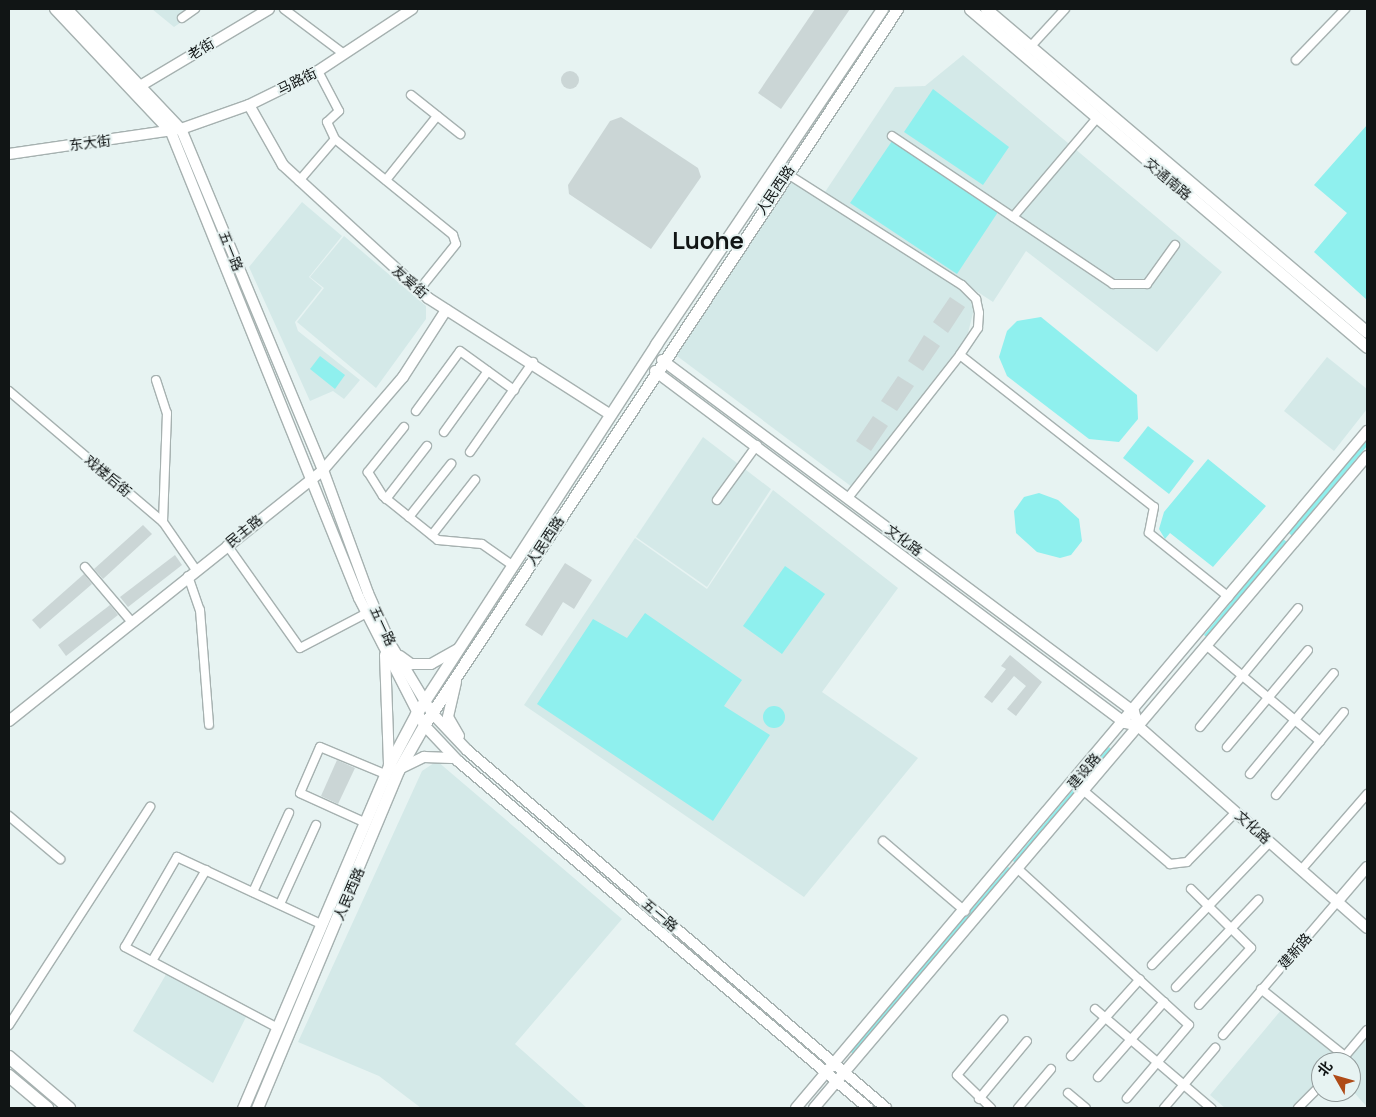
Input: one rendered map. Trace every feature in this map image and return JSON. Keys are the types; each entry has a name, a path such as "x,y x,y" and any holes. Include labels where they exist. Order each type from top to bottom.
{"main road":[{"name":"人民西路","path":"243,1108 321,924 416,714 463,645 611,415 882,9"},
{"name":"人民西路","path":"256,1108 391,769 467,662 662,360 897,9"},
{"name":"交通南路","path":"970,9 1367,347"},
{"name":"交通南路","path":"986,9 1032,46 1367,332"},
{"path":"9,1057 69,1108"},
{"path":"9,1076 47,1108"}],"street":[{"name":"五一路","path":"55,9 137,88"},
{"name":"五一路","path":"67,9 176,131 323,470 388,648 416,714 424,725 458,761 868,1108"},
{"path":"182,18 195,9"},
{"name":"老街","path":"137,88 269,9"},
{"path":"284,9 344,54"},
{"name":"马路街","path":"176,131 249,105 318,71 412,9"},
{"path":"1032,46 1065,9"},
{"path":"1296,60 1345,9"},
{"path":"318,71 340,111 328,122 335,139 457,239 419,290"},
{"path":"411,95 460,134"},
{"name":"友爱街","path":"249,105 283,165 419,290 446,310 533,362 611,415"},
{"path":"386,180 437,116"},
{"path":"1013,218 1096,118"},
{"name":"五一路","path":"176,131 367,614 432,713 467,750 886,1108"},
{"name":"东大街","path":"9,154 176,131"},
{"path":"892,136 1113,284 1147,284 1175,245"},
{"path":"299,181 335,139"},
{"path":"786,173 969,290 979,313 978,328 960,355 848,498"},
{"name":"民主路","path":"9,721 312,476 323,470 403,377 446,310"},
{"path":"416,411 460,351 514,390"},
{"path":"960,355 1154,507 1149,532 1229,597"},
{"name":"文化路","path":"662,360 1134,712"},
{"path":"470,452 533,362"},
{"path":"665,378 672,368"},
{"path":"444,432 488,371"},
{"name":"文化路","path":"655,371 757,445 1125,723 1138,726 1367,928"},
{"path":"156,380 167,414 163,522"},
{"name":"戏楼后街","path":"9,391 163,522 192,573 200,610 209,725"},
{"path":"404,426 368,472 386,499 432,535 482,544 514,566"},
{"name":"建设路","path":"796,1108 1125,723 1367,431"},
{"path":"716,500 757,445"},
{"path":"386,499 427,446"},
{"name":"建设路","path":"814,1108 1367,456"},
{"path":"409,517 450,464"},
{"path":"432,535 475,480"},
{"path":"1282,533 1294,543"},
{"path":"227,545 300,648 367,614"},
{"path":"85,567 131,621"},
{"path":"1200,727 1298,608"},
{"path":"1196,638 1320,741"},
{"path":"388,648 402,659 420,665 431,664 463,645"},
{"path":"388,648 391,769"},
{"path":"1227,747 1308,650"},
{"path":"467,662 452,691 448,716 467,750"},
{"path":"1250,774 1334,673"},
{"path":"1134,712 1138,726"},
{"path":"1276,795 1344,712"},
{"path":"366,823 300,793 320,747 391,769 424,757 442,755 458,761"},
{"path":"1084,791 1170,864 1187,862 1236,812"},
{"path":"1301,870 1367,794"},
{"path":"9,1025 150,807"},
{"path":"253,892 289,813"},
{"path":"9,816 60,859"},
{"path":"280,904 316,824"},
{"path":"883,841 965,911"},
{"path":"1152,965 1270,842"},
{"path":"276,1027 125,947 177,857 321,924"},
{"path":"1008,861 1189,1025 1127,1098"},
{"name":"建新路","path":"1223,1035 1367,867"},
{"path":"152,961 206,870"},
{"path":"1191,889 1232,927 1251,948 1199,1005"},
{"path":"1176,987 1258,900"},
{"path":"1071,1056 1140,979"},
{"path":"1262,989 1334,1052"},
{"path":"1098,1078 1164,1002"},
{"path":"1095,1009 1208,1107"},
{"path":"991,1108 957,1075 1003,1020"},
{"path":"1348,1052 1367,1030"},
{"path":"979,1098 1027,1041"},
{"path":"1164,1108 1215,1048"},
{"path":"1018,1108 1051,1069"},
{"path":"1068,1093 1086,1108"},
{"path":"1298,1108 1311,1094"}],"shaded area":[{"path":"152,9 201,9 174,27"},
{"path":"963,55 1222,272 1157,352 1026,251 993,302 825,192 895,87 925,86"},
{"path":"933,89 1009,147 983,185 904,132"},
{"path":"1367,125 1367,300 1314,252 1347,213 1314,185"},
{"path":"892,141 998,212 957,274 850,203"},
{"path":"791,180 965,290 974,309 967,337 852,487 673,353"},
{"path":"302,202 342,236 309,277 322,288 295,322 298,331 360,380 344,399 333,391 310,401 249,267"},
{"path":"344,236 426,306 426,319 376,388 297,322 324,288 310,277"},
{"path":"1041,317 1137,395 1138,419 1119,442 1089,439 1007,376 999,357 1007,331 1017,321"},
{"path":"320,356 345,375 335,389 310,369"},
{"path":"1327,357 1367,389 1367,409 1334,451 1284,411"},
{"path":"1148,426 1194,461 1169,494 1123,458"},
{"path":"703,437 771,489 707,587 636,537"},
{"path":"1367,439 1367,446 1292,536 1289,533"},
{"path":"1208,459 1266,506 1213,567 1170,533 1165,539 1159,529 1164,512"},
{"path":"773,490 898,588 822,692 918,758 804,897 524,705 635,538 707,589"},
{"path":"1039,493 1058,500 1079,519 1082,541 1071,555 1060,558 1037,552 1016,533 1014,511 1024,497"},
{"path":"1283,539 1287,542 1208,638 1204,635"},
{"path":"785,566 825,594 782,654 743,626"},
{"path":"645,613 742,680 724,706 770,735 713,821 537,704 593,619 627,638"},
{"path":"774,706 782,709 785,717 782,725 774,728 766,725 763,717 766,709"},
{"path":"1109,747 1113,751 1017,864 1013,861"},
{"path":"437,761 622,919 515,1044 587,1108 421,1108 379,1076 298,1042 422,771"},
{"path":"1008,867 1012,870 854,1055 850,1051"},
{"path":"168,971 249,1011 213,1083 133,1031"},
{"path":"1282,1009 1337,1052 1311,1052 1311,1089 1293,1108 1225,1108 1210,1095"},
{"path":"1367,1034 1367,1107 1361,1100 1361,1052 1352,1052"}],"building":[{"path":"815,9 850,9 781,109 758,93"},
{"path":"570,71 576,74 579,80 576,86 570,89 564,86 561,80 564,74"},
{"path":"621,117 698,168 701,177 651,249 569,194 568,185 610,121"},
{"path":"950,297 965,307 948,333 933,322"},
{"path":"924,335 940,346 923,371 908,361"},
{"path":"898,376 914,386 897,411 881,401"},
{"path":"873,416 888,426 871,451 856,441"},
{"path":"143,525 152,534 103,579 94,569"},
{"path":"175,555 182,565 128,607 120,597"},
{"path":"565,563 592,580 574,609 563,602 542,636 525,625"},
{"path":"84,574 92,584 40,629 32,620"},
{"path":"110,605 118,615 66,656 58,645"},
{"path":"1010,655 1042,682 1016,716 1007,709 1026,686 1014,676 992,703 984,697 1006,669 1001,666"},
{"path":"337,760 355,768 338,804 321,796"}],"district":[{"name":"Luohe","path":"708,240"}]}
